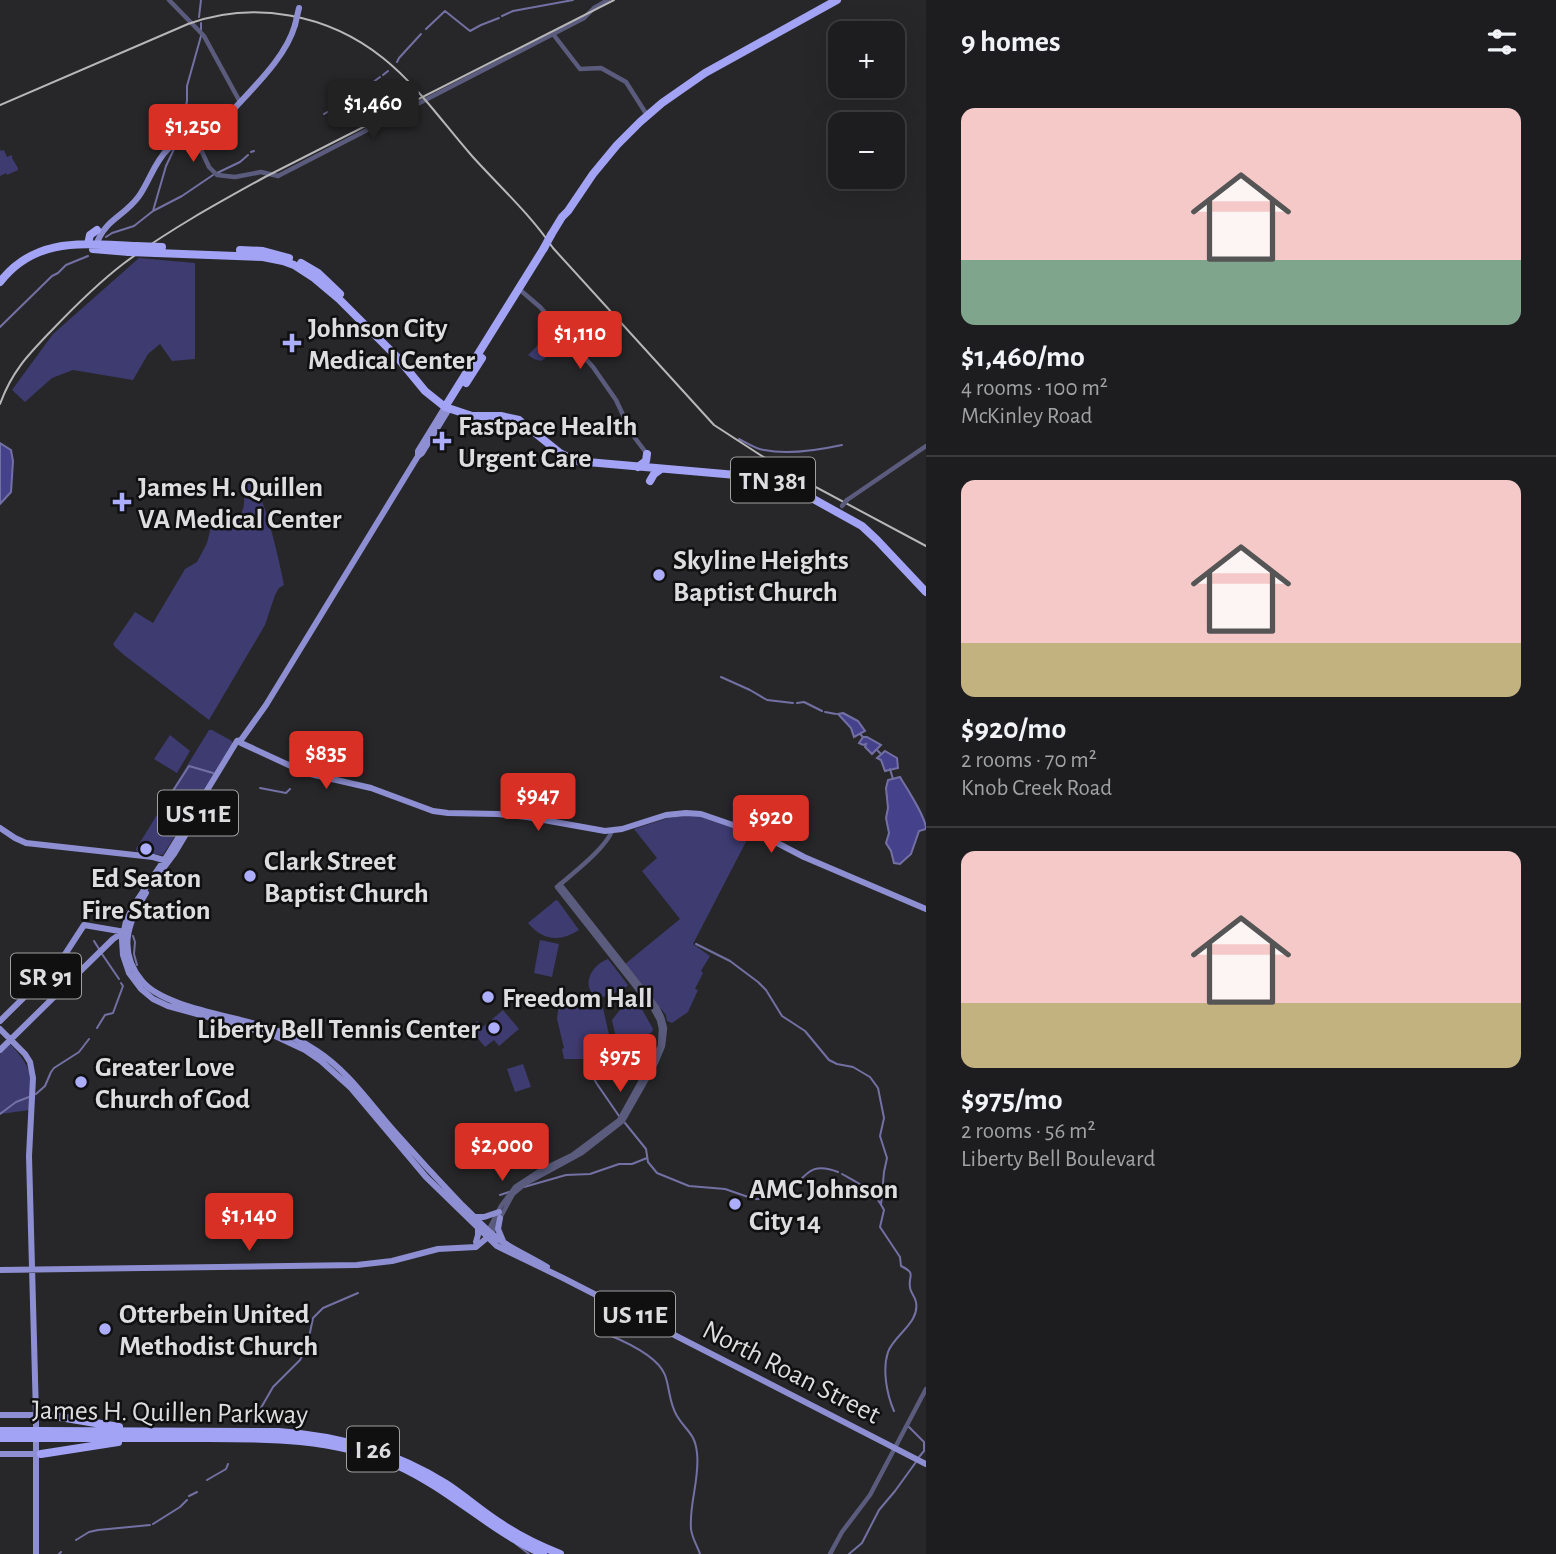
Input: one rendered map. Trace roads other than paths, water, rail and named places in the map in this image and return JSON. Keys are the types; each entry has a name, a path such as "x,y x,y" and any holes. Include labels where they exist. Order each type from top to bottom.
{"highway":[{"name":"US 11E","path":"450,406 553,237 562,217 606,159 647,115 698,78 837,0"},
{"name":"US 11E","path":"798,23 846,0"},
{"path":"93,246 90,235 98,232 101,241 107,245"},
{"path":"1,282 48,253 107,245 132,249"},
{"path":"93,246 263,257 300,268 339,299 397,357 422,388 450,406"},
{"name":"TN 381","path":"450,406 471,416 501,416 519,420 560,453 586,463 628,466 636,471 650,468 769,479 790,486 840,509 862,526 926,592"},
{"path":"636,471 646,461 647,454"},
{"path":"650,481 653,474 661,469"},
{"path":"48,1415 142,1435"},
{"name":"James H. Quillen Parkway","path":"2,1434 294,1433 330,1438 367,1447 426,1472 503,1525 560,1554"},
{"path":"39,1454 142,1435"},
{"name":"James H. Quillen Parkway","path":"160,1435 283,1438 324,1443 361,1452 398,1465 423,1478 501,1532 543,1554"}],"main road":[{"path":"98,232 132,205 168,149 218,125 240,102 282,52 295,25 300,4"},
{"name":"US 11E","path":"450,406 418,451 418,456 266,705 165,861 136,910 122,945 129,973 141,989 159,1003 273,1035 291,1042 321,1061 351,1088 414,1163 474,1217 488,1235"},
{"path":"248,729 247,742 253,748"},
{"path":"241,741 306,773 379,790 433,811 509,815 591,830 612,831 666,815 701,814 762,835 804,857 926,909"},
{"path":"0,830 15,843 25,847 165,861"},
{"name":"US 11E","path":"165,861 132,901 126,932 132,966 149,989 170,1000 275,1029 316,1049 347,1076 478,1228 488,1235"},
{"path":"106,929 118,927 129,913"},
{"name":"SR 91","path":"0,1021 60,962 85,925 106,929 114,936"},
{"name":"SR 91","path":"0,1050 114,936 126,932"},
{"path":"114,936 122,945"},
{"path":"0,1028 30,1062 33,1078 29,1156 39,1454 36,1554"},
{"path":"474,1217 499,1214 498,1232 504,1242"},
{"path":"470,1246 478,1235 478,1228"},
{"path":"0,1270 357,1265 391,1261 438,1249 480,1245 488,1235 505,1247 522,1253"},
{"name":"North Roan Street","path":"488,1235 564,1278"},
{"name":"North Roan Street","path":"488,1235 497,1246 926,1464"},
{"path":"470,1246 477,1250 491,1245 497,1246"},
{"path":"0,1415 48,1415"},
{"path":"0,1454 39,1454"}],"street":[{"path":"169,0 204,36 240,102"},
{"path":"195,137 209,167 217,175 235,177 261,172 278,176 584,18 608,0"},
{"path":"553,34 578,67 601,68 626,82 647,115"},
{"path":"520,290 540,307 593,367 613,396 632,434 647,454 650,468"},
{"path":"840,509 847,500 926,446"},
{"path":"488,1235 513,1194 525,1184 582,1153 624,1121 656,1063 664,1042 664,1022 657,1007 559,886 591,856 612,831"},
{"path":"830,1554 842,1532 870,1495 926,1389"}],"waterway":[{"path":"199,17 201,0"},
{"path":"502,16 513,11 573,0"},
{"path":"426,29 445,11 470,31 499,18"},
{"path":"175,140 183,120 187,86 201,36 201,23"},
{"path":"397,62 421,34"},
{"path":"383,75 388,71"},
{"path":"324,114 380,77"},
{"path":"153,211 166,166 176,145"},
{"path":"217,173 248,155"},
{"path":"106,237 134,226 153,211 213,175"},
{"path":"0,327 52,276 66,265 88,256"},
{"path":"739,439 754,447 783,452 842,445"},
{"path":"721,677 767,700 793,703"},
{"path":"797,703 804,702 822,711"},
{"path":"825,712 836,714"},
{"path":"860,734 863,737"},
{"path":"877,750 880,753"},
{"path":"167,800 189,766 213,773"},
{"path":"890,769 893,779"},
{"path":"260,788 286,793 290,789"},
{"path":"133,936 137,965"},
{"path":"94,941 99,949"},
{"path":"696,944 730,961 758,982 782,1016 805,1031 829,1060 853,1067 870,1077 878,1088 884,1118 880,1136 887,1158 881,1205"},
{"path":"102,954 119,979"},
{"path":"97,1028 105,1015 113,1013 123,986 121,983"},
{"path":"36,1094 45,1086 54,1068 79,1052 89,1039"},
{"path":"587,1067 619,1116"},
{"path":"0,1114 16,1102 29,1097"},
{"path":"625,1123 646,1149 648,1162 657,1173 689,1186 725,1189 754,1199"},
{"path":"524,1187 566,1175 590,1174 647,1158"},
{"path":"775,1197 792,1188 810,1171 826,1168 838,1172"},
{"path":"842,1174 866,1189 880,1203 884,1210 880,1227 900,1257 901,1266 911,1275 910,1289 916,1309 914,1316 891,1346 886,1359 886,1382 894,1411"},
{"path":"500,1195 509,1192"},
{"path":"768,1198 773,1197"},
{"path":"258,1413 273,1387 300,1360 308,1342 313,1318 323,1308 358,1293"},
{"path":"609,1335 641,1351 661,1368 667,1380 674,1411 694,1441 698,1463 691,1529 700,1554"},
{"path":"908,1426 924,1442 924,1451 919,1457"},
{"path":"849,1554 862,1543 879,1510 916,1462"},
{"path":"207,1480 226,1469 228,1464"},
{"path":"189,1496 197,1492"},
{"path":"153,1524 187,1500"},
{"path":"76,1540 98,1530 150,1525"},
{"path":"516,1544 529,1554"}],"railway":[{"path":"0,404 15,373 43,339 104,280 157,240 265,177 614,0"},
{"path":"0,105 188,24 213,17 264,13 290,16 339,31 383,58 407,80 553,248 714,425 782,469 926,546"}],"place":[{"name":"Johnson City Medical Center","path":"292,343"},
{"name":"Fastpace Health Urgent Care","path":"442,441"},
{"name":"James H. Quillen VA Medical Center","path":"122,502"},
{"name":"Skyline Heights Baptist Church","path":"659,575"},
{"name":"Ed Seaton Fire Station","path":"146,849"},
{"name":"Clark Street Baptist Church","path":"250,876"},
{"name":"Freedom Hall","path":"488,997"},
{"name":"Liberty Bell Tennis Center","path":"494,1028"},
{"name":"Greater Love Church of God","path":"81,1082"},
{"name":"AMC Johnson City 14","path":"735,1204"},
{"name":"Otterbein United Methodist Church","path":"105,1329"}]}
